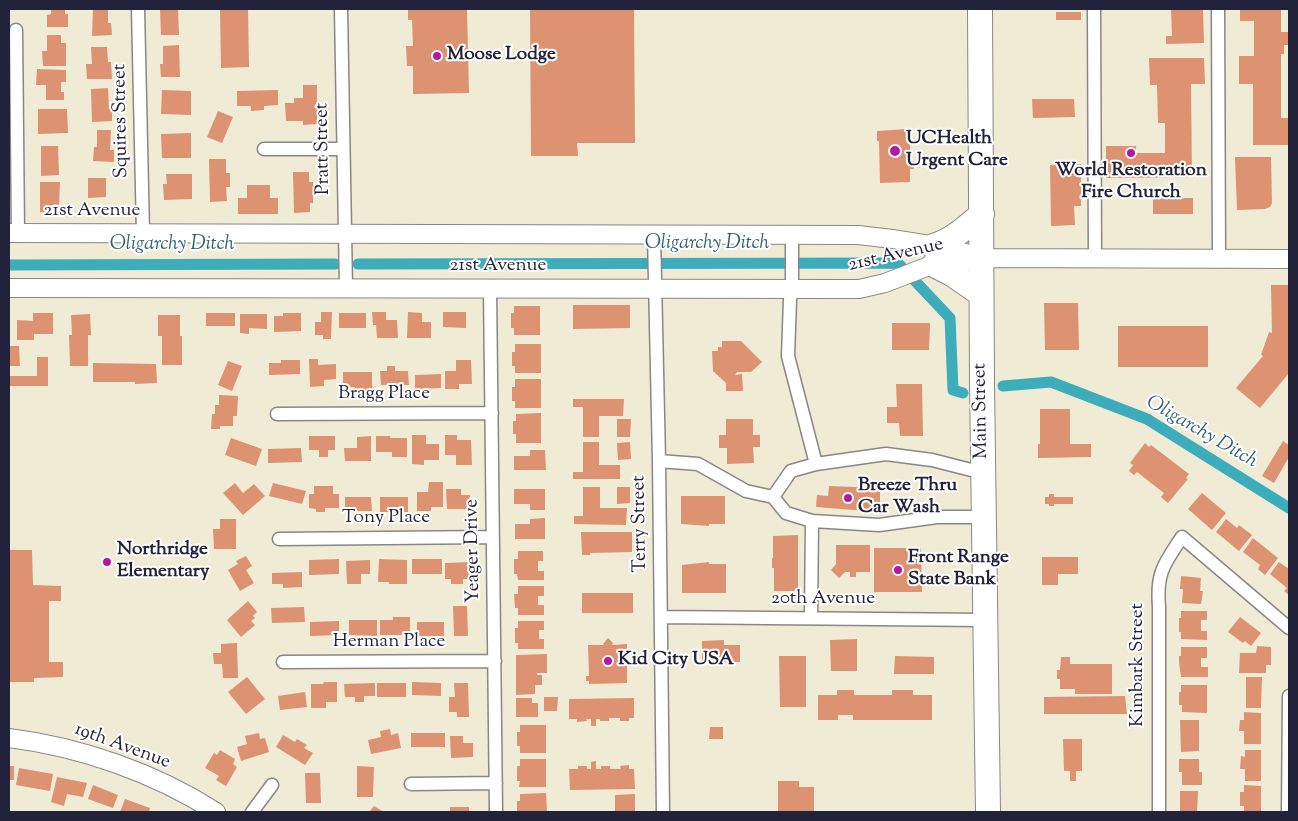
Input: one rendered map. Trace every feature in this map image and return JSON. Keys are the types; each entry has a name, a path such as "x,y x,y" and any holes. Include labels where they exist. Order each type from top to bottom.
{"highway":[{"name":"Main Street","path":"980,9 981,294 988,812"},
{"path":"981,294 928,260 944,243 982,214"}],"street":[{"name":"Squires Street","path":"138,9 143,233"},
{"name":"Pratt Street","path":"341,9 346,288"},
{"path":"1094,9 1095,258"},
{"path":"1218,9 1219,259"},
{"path":"13,233 16,30"},
{"path":"264,149 343,149"},
{"name":"21st Avenue","path":"13,233 858,235 887,238 928,260"},
{"name":"Terry Street","path":"654,234 663,812"},
{"path":"792,235 792,289 788,356 816,464"},
{"name":"21st Avenue","path":"9,288 490,289 655,281 792,289 858,289 899,278 928,260 956,250 982,258 1289,259"},
{"name":"Yeager Drive","path":"490,289 496,812"},
{"name":"Bragg Place","path":"277,414 492,413"},
{"path":"773,497 791,471 816,464 886,454 932,460 983,473"},
{"path":"659,461 698,464 746,491 773,497 786,513 812,521 879,525 937,518 984,517"},
{"path":"812,521 812,618"},
{"name":"Kimbark Street","path":"1159,812 1157,588 1165,562 1182,537 1289,628"},
{"name":"Tony Place","path":"279,539 492,538"},
{"name":"20th Avenue","path":"660,617 985,620"},
{"name":"Herman Place","path":"283,662 495,661"},
{"path":"1288,812 1289,696"},
{"name":"19th Avenue","path":"9,738 62,748 104,760 154,779 216,812"},
{"path":"411,784 496,783"},
{"path":"252,812 272,785"}],"building":[{"path":"51,9 65,9 65,14 68,14 68,27 47,27 47,15 51,14"},
{"path":"93,9 108,9 108,23 111,23 112,35 92,36"},
{"path":"160,9 178,9 179,35 161,35"},
{"path":"220,9 248,9 249,67 221,68"},
{"name":"Moose Lodge","path":"408,9 467,9 469,93 413,94 413,66 407,66 406,46 413,46 412,20 408,20"},
{"path":"530,9 634,9 635,143 577,143 578,156 531,156"},
{"path":"1171,9 1203,9 1204,43 1166,44 1166,36 1172,36"},
{"path":"1240,9 1281,9 1281,32 1289,32 1289,45 1284,45 1284,54 1281,54 1281,118 1289,118 1289,145 1253,145 1253,84 1239,84 1239,56 1254,56 1254,21 1240,21"},
{"path":"1056,12 1081,12 1081,20 1056,20"},
{"path":"47,35 61,35 61,43 66,43 66,66 43,66 42,51 47,51"},
{"path":"179,45 180,77 161,77 160,64 163,64 163,46"},
{"path":"91,47 107,47 108,62 111,62 112,79 87,79 86,64 92,64"},
{"path":"1149,58 1204,58 1205,84 1191,84 1192,177 1106,178 1106,146 1136,146 1136,153 1165,153 1165,123 1158,123 1157,85 1150,85"},
{"path":"37,69 66,70 66,82 61,82 61,92 64,92 64,100 46,100 46,85 36,85"},
{"path":"303,85 317,85 317,124 303,125 303,121 286,121 285,103 294,103 294,98 303,98"},
{"path":"108,88 109,109 112,109 112,121 92,122 91,89"},
{"path":"162,90 191,91 191,115 161,114"},
{"path":"278,90 278,105 264,106 264,110 251,111 251,106 237,106 237,91"},
{"path":"1032,99 1074,99 1075,117 1033,118"},
{"path":"38,109 67,109 68,133 38,134"},
{"path":"218,111 233,117 222,143 207,137"},
{"name":"UCHealth Urgent Care","path":"912,129 912,135 910,135 910,161 914,161 914,169 910,169 910,182 880,183 877,131"},
{"path":"97,130 111,130 110,150 114,150 114,162 93,161 94,147 97,147"},
{"path":"191,133 191,158 162,158 161,134"},
{"path":"41,146 58,146 59,175 41,176"},
{"path":"1235,157 1271,157 1272,203 1270,207 1265,209 1237,210"},
{"path":"209,159 226,159 226,173 230,173 230,187 226,187 227,201 210,202"},
{"path":"1081,164 1081,206 1074,206 1075,225 1051,226 1050,165"},
{"path":"293,172 309,172 309,182 313,182 313,203 310,203 310,212 294,213"},
{"path":"166,174 192,174 192,199 164,200 163,184 167,184"},
{"path":"88,178 106,178 106,197 88,198"},
{"path":"40,182 60,182 59,205 54,204 54,212 40,212"},
{"path":"247,185 270,185 270,198 278,198 278,214 238,214 238,198 247,198"},
{"path":"1153,198 1193,198 1193,214 1153,214"},
{"path":"1271,285 1289,285 1289,373 1260,408 1236,388 1263,356 1261,355 1269,332 1272,333"},
{"path":"1044,303 1078,303 1079,350 1045,350"},
{"path":"573,305 630,305 630,328 573,329"},
{"path":"514,306 540,306 540,335 514,335 514,328 511,328 511,313 514,313"},
{"path":"321,312 332,312 331,339 323,339 323,335 315,335 315,322 321,322"},
{"path":"372,312 386,312 386,320 397,320 398,338 377,338"},
{"path":"408,312 422,313 422,322 431,322 431,338 407,338"},
{"path":"443,312 466,312 466,328 443,327"},
{"path":"33,313 53,313 53,334 34,334 34,340 17,340 17,320 33,321"},
{"path":"206,313 235,313 235,326 206,326"},
{"path":"283,313 301,313 301,331 274,332 274,316 283,316"},
{"path":"339,313 366,313 366,328 339,328"},
{"path":"90,314 91,335 88,335 88,366 70,366 69,335 72,335 71,315"},
{"path":"240,314 267,314 267,329 249,328 249,334 240,333"},
{"path":"158,315 180,315 182,365 162,365 162,336 158,336"},
{"path":"892,323 930,323 929,350 892,350"},
{"path":"1118,326 1208,326 1208,367 1118,367"},
{"path":"722,341 741,341 762,362 751,372 737,372 735,375 742,374 743,391 726,391 726,383 713,371 712,351 718,351 718,347 722,347"},
{"path":"515,344 541,344 541,373 515,373 515,366 512,366 512,352 515,352"},
{"path":"9,346 19,346 20,366 9,366"},
{"path":"37,357 48,357 48,386 9,386 9,376 37,376"},
{"path":"309,359 318,359 318,365 336,364 336,379 324,380 324,386 310,387"},
{"path":"281,360 300,360 300,374 269,375 269,363 281,363"},
{"path":"456,360 471,360 472,384 459,384 459,389 445,389 445,371 456,371"},
{"path":"228,361 242,366 232,391 218,385"},
{"path":"93,363 156,364 157,383 93,382"},
{"path":"387,366 395,366 395,371 408,371 409,385 381,385 380,371 387,371"},
{"path":"343,372 372,372 372,390 354,390 354,387 343,387"},
{"path":"441,374 441,388 415,389 415,375"},
{"path":"515,379 541,379 541,408 515,408 515,401 512,401 512,387 515,387"},
{"path":"896,384 922,384 923,436 900,436 899,423 887,423 887,407 897,407"},
{"path":"219,395 238,396 237,416 233,416 233,426 220,426 220,429 211,429 212,414 215,414 215,405 219,405"},
{"path":"573,399 624,399 623,416 599,416 599,437 583,437 583,407 573,407"},
{"path":"1040,409 1070,409 1070,444 1091,444 1091,457 1038,458"},
{"path":"541,413 541,443 516,443 516,434 513,434 513,421 516,421 516,414"},
{"path":"617,419 631,419 630,437 617,437"},
{"path":"726,419 753,419 753,435 760,435 760,447 753,447 754,463 727,464 727,448 719,448 719,435 726,435"},
{"path":"412,435 426,435 426,444 439,444 439,460 424,460 424,465 412,464"},
{"path":"445,435 457,435 457,440 471,440 472,465 456,465 456,455 445,455"},
{"path":"309,436 335,436 335,450 328,450 328,457 319,457 319,450 309,450"},
{"path":"371,436 371,461 345,461 344,448 357,448 357,437"},
{"path":"376,436 407,438 407,457 392,457 392,452 376,452"},
{"path":"231,438 262,449 256,466 225,455"},
{"path":"1283,441 1289,445 1289,457 1274,483 1262,476"},
{"path":"583,442 599,442 599,465 620,465 620,479 573,479 573,472 583,472"},
{"path":"630,442 631,459 618,460 617,443"},
{"path":"1145,443 1149,447 1151,445 1189,474 1186,478 1188,479 1168,503 1161,497 1164,493 1137,472 1134,475 1129,471 1133,465 1130,463"},
{"path":"301,448 302,462 268,463 268,449"},
{"path":"530,450 545,450 546,470 514,470 514,456 530,456"},
{"path":"429,482 443,482 443,507 431,507 431,511 417,511 417,492 428,492"},
{"path":"235,483 243,493 254,484 265,496 243,515 223,493"},
{"path":"273,483 306,491 302,504 269,496"},
{"path":"314,486 333,486 333,494 339,494 339,508 325,508 325,512 316,512 316,509 309,508 309,494 314,494"},
{"name":"Breeze Thru Car Wash","path":"829,486 880,488 880,512 816,507 817,495 828,496"},
{"path":"583,487 600,487 600,508 627,508 626,525 574,524 574,516 583,516"},
{"path":"617,487 630,487 630,503 617,504"},
{"path":"446,489 461,489 461,495 470,495 470,509 447,509"},
{"path":"514,489 545,489 545,510 530,510 530,504 514,504"},
{"path":"1202,493 1226,513 1212,530 1188,509"},
{"path":"1049,494 1054,494 1054,497 1073,497 1073,504 1054,504 1054,506 1049,506 1049,504 1045,504 1045,497 1049,497"},
{"path":"681,496 725,496 725,524 709,524 709,526 681,524"},
{"path":"345,497 371,497 372,511 345,511"},
{"path":"380,497 408,497 408,512 380,512"},
{"path":"545,518 545,539 515,539 515,524 530,524 530,519"},
{"path":"220,519 236,519 236,549 214,549 213,529 220,529"},
{"path":"1226,519 1237,528 1239,525 1252,535 1239,551 1216,532"},
{"path":"581,532 632,532 632,552 590,553 590,555 582,555"},
{"path":"798,535 798,591 774,591 774,568 772,568 773,536"},
{"path":"1253,538 1278,558 1265,575 1258,569 1260,565 1243,552"},
{"path":"836,545 870,545 870,572 856,572 856,577 850,577 850,572 845,572 839,578 831,570 836,564"},
{"name":"Front Range State Bank","path":"874,548 921,548 922,592 874,592"},
{"name":"Northridge Elementary","path":"9,550 32,550 33,585 61,586 61,601 49,601 49,662 63,662 63,677 34,678 34,682 9,682"},
{"path":"518,551 543,551 543,561 538,561 538,571 544,571 544,580 518,580 517,574 514,574 514,559 518,559"},
{"path":"246,556 252,566 246,570 254,583 240,591 228,570 238,564 236,561"},
{"path":"1042,557 1078,557 1078,574 1058,574 1058,585 1042,585"},
{"path":"339,559 339,574 309,575 309,560"},
{"path":"379,559 407,560 407,584 378,582"},
{"path":"412,559 442,559 442,574 412,574"},
{"path":"370,560 370,574 361,574 361,584 347,584 346,561"},
{"path":"473,562 473,579 463,579 463,584 451,584 451,579 445,579 445,563"},
{"path":"709,562 709,564 726,564 726,593 682,593 682,565"},
{"path":"1279,562 1289,569 1289,595 1284,591 1287,588 1270,574"},
{"path":"302,572 302,587 283,588 283,584 272,584 272,573"},
{"path":"1181,576 1201,578 1200,591 1203,591 1201,604 1182,603 1183,589 1180,589"},
{"path":"518,586 544,586 544,596 538,596 538,605 544,605 544,615 518,615 518,608 515,608 514,594 518,594"},
{"path":"582,593 633,593 633,613 582,613"},
{"path":"248,601 257,612 253,616 255,618 251,621 255,625 241,637 227,620"},
{"path":"453,606 467,606 468,636 454,636"},
{"path":"304,607 305,622 272,623 271,608"},
{"path":"1181,611 1207,611 1207,620 1201,620 1201,631 1207,631 1207,640 1181,639 1179,618 1181,618"},
{"path":"393,617 410,617 410,635 380,635 380,620 393,620"},
{"path":"1240,617 1261,633 1251,646 1245,641 1243,643 1228,632"},
{"path":"349,620 377,620 377,636 349,635"},
{"path":"339,621 339,635 310,636 310,622"},
{"path":"518,621 544,621 544,630 539,630 539,639 544,639 544,649 518,649 518,643 515,643 515,628 518,628"},
{"path":"417,622 444,622 444,636 417,636"},
{"name":"Kid City USA","path":"608,638 613,643 612,645 627,644 627,683 589,684 589,681 586,681 586,676 589,676 588,645 604,645"},
{"path":"857,639 857,671 831,671 830,640"},
{"path":"724,640 724,645 740,645 740,662 702,663 702,641"},
{"path":"237,643 238,678 223,678 222,664 214,664 213,653 221,653 221,644"},
{"path":"1257,646 1271,647 1271,665 1266,665 1266,673 1239,673 1240,653 1256,653"},
{"path":"1181,647 1207,647 1207,658 1201,658 1201,667 1208,667 1208,677 1181,677 1179,656 1181,656"},
{"path":"547,654 547,673 537,673 537,675 542,675 542,685 535,685 535,694 516,695 516,655"},
{"path":"779,656 806,656 806,707 780,707"},
{"path":"895,656 934,657 934,674 894,674"},
{"path":"1061,657 1070,657 1070,664 1112,664 1112,694 1075,694 1075,689 1060,689 1060,679 1057,679 1057,670 1060,670"},
{"path":"247,677 265,699 246,714 228,692"},
{"path":"1246,677 1262,677 1261,708 1246,708"},
{"path":"324,682 337,682 337,702 326,702 326,708 311,708 311,684 323,684"},
{"path":"412,682 441,683 441,696 412,695"},
{"path":"375,683 375,696 364,696 364,702 355,702 355,697 345,697 344,684"},
{"path":"377,683 406,683 406,697 377,697"},
{"path":"454,683 468,683 469,717 457,717 457,712 449,712 449,697 455,697"},
{"path":"1181,685 1207,685 1207,713 1182,712 1182,705 1179,705"},
{"path":"837,690 854,690 854,695 892,695 892,690 913,690 913,695 932,695 932,720 853,720 853,715 838,715 838,720 818,720 818,695 837,695"},
{"path":"305,692 307,707 280,710 278,696"},
{"path":"1125,696 1127,714 1044,714 1044,697"},
{"path":"544,697 558,697 557,711 544,711"},
{"path":"516,698 532,698 532,703 538,703 538,717 516,717"},
{"path":"634,698 634,718 629,718 629,721 620,721 620,718 609,718 609,721 596,719 596,726 591,726 591,719 577,722 577,719 569,719 569,699"},
{"path":"1244,712 1261,713 1261,744 1244,744 1244,731 1239,731 1240,720 1244,720"},
{"path":"1180,720 1199,720 1199,751 1181,752"},
{"path":"520,725 546,725 546,753 520,753 520,746 517,746 517,732 520,732"},
{"path":"710,727 723,727 723,739 709,739"},
{"path":"390,729 391,735 398,733 401,748 371,754 368,740 381,737 380,731"},
{"path":"259,733 260,739 265,738 269,752 241,761 237,747 247,744 245,736"},
{"path":"411,733 445,733 445,747 411,747"},
{"path":"283,735 295,742 297,739 307,745 304,748 313,753 305,765 276,747"},
{"path":"450,736 463,736 463,743 473,743 473,757 451,758"},
{"path":"1063,739 1082,739 1082,771 1076,771 1076,781 1070,781 1070,771 1064,771"},
{"path":"220,750 235,759 233,764 237,767 226,786 216,780 219,776 205,768 214,753 217,755"},
{"path":"1245,750 1261,750 1261,781 1245,781 1245,769 1240,769 1241,756 1245,757"},
{"path":"520,759 546,759 546,787 519,787 520,781 517,781 517,766 520,766"},
{"path":"1179,759 1199,759 1202,785 1182,785"},
{"path":"596,761 596,769 601,769 601,766 610,766 610,769 621,769 620,766 629,765 629,769 634,769 635,789 570,790 569,769 587,766 587,769 591,769 591,762"},
{"path":"9,766 14,766 14,780 9,780"},
{"path":"357,766 374,767 373,797 357,797"},
{"path":"19,768 53,774 50,791 16,785"},
{"path":"305,773 320,773 321,803 306,803"},
{"path":"57,777 87,783 83,797 67,794 64,806 51,802"},
{"path":"778,781 799,781 799,787 814,787 814,812 778,812"},
{"path":"93,785 118,795 113,808 88,799"},
{"path":"1244,785 1261,786 1261,812 1244,812 1244,806 1240,806 1240,792 1244,792"},
{"path":"1180,791 1198,791 1197,812 1180,812"},
{"path":"546,793 547,812 517,812 517,801 520,801 520,794"},
{"path":"635,794 635,812 615,812 615,795"},
{"path":"125,799 150,808 149,812 120,812"},
{"path":"374,806 384,812 369,812"},
{"path":"450,807 469,807 469,812 450,812"}],"waterway":[{"name":"Oligarchy Ditch","path":"358,264 898,263 950,318 953,390 963,393"},
{"name":"Oligarchy Ditch","path":"9,265 335,264"},
{"name":"Oligarchy Ditch","path":"1003,386 1051,382 1147,419 1289,508"}],"place":[{"name":"Moose Lodge","path":"437,56"},
{"name":"UCHealth Urgent Care","path":"895,151"},
{"name":"World Restoration Fire Church","path":"1131,153"},
{"name":"Breeze Thru Car Wash","path":"848,498"},
{"name":"Northridge Elementary","path":"107,562"},
{"name":"Front Range State Bank","path":"898,570"},
{"name":"Kid City USA","path":"608,661"}]}
